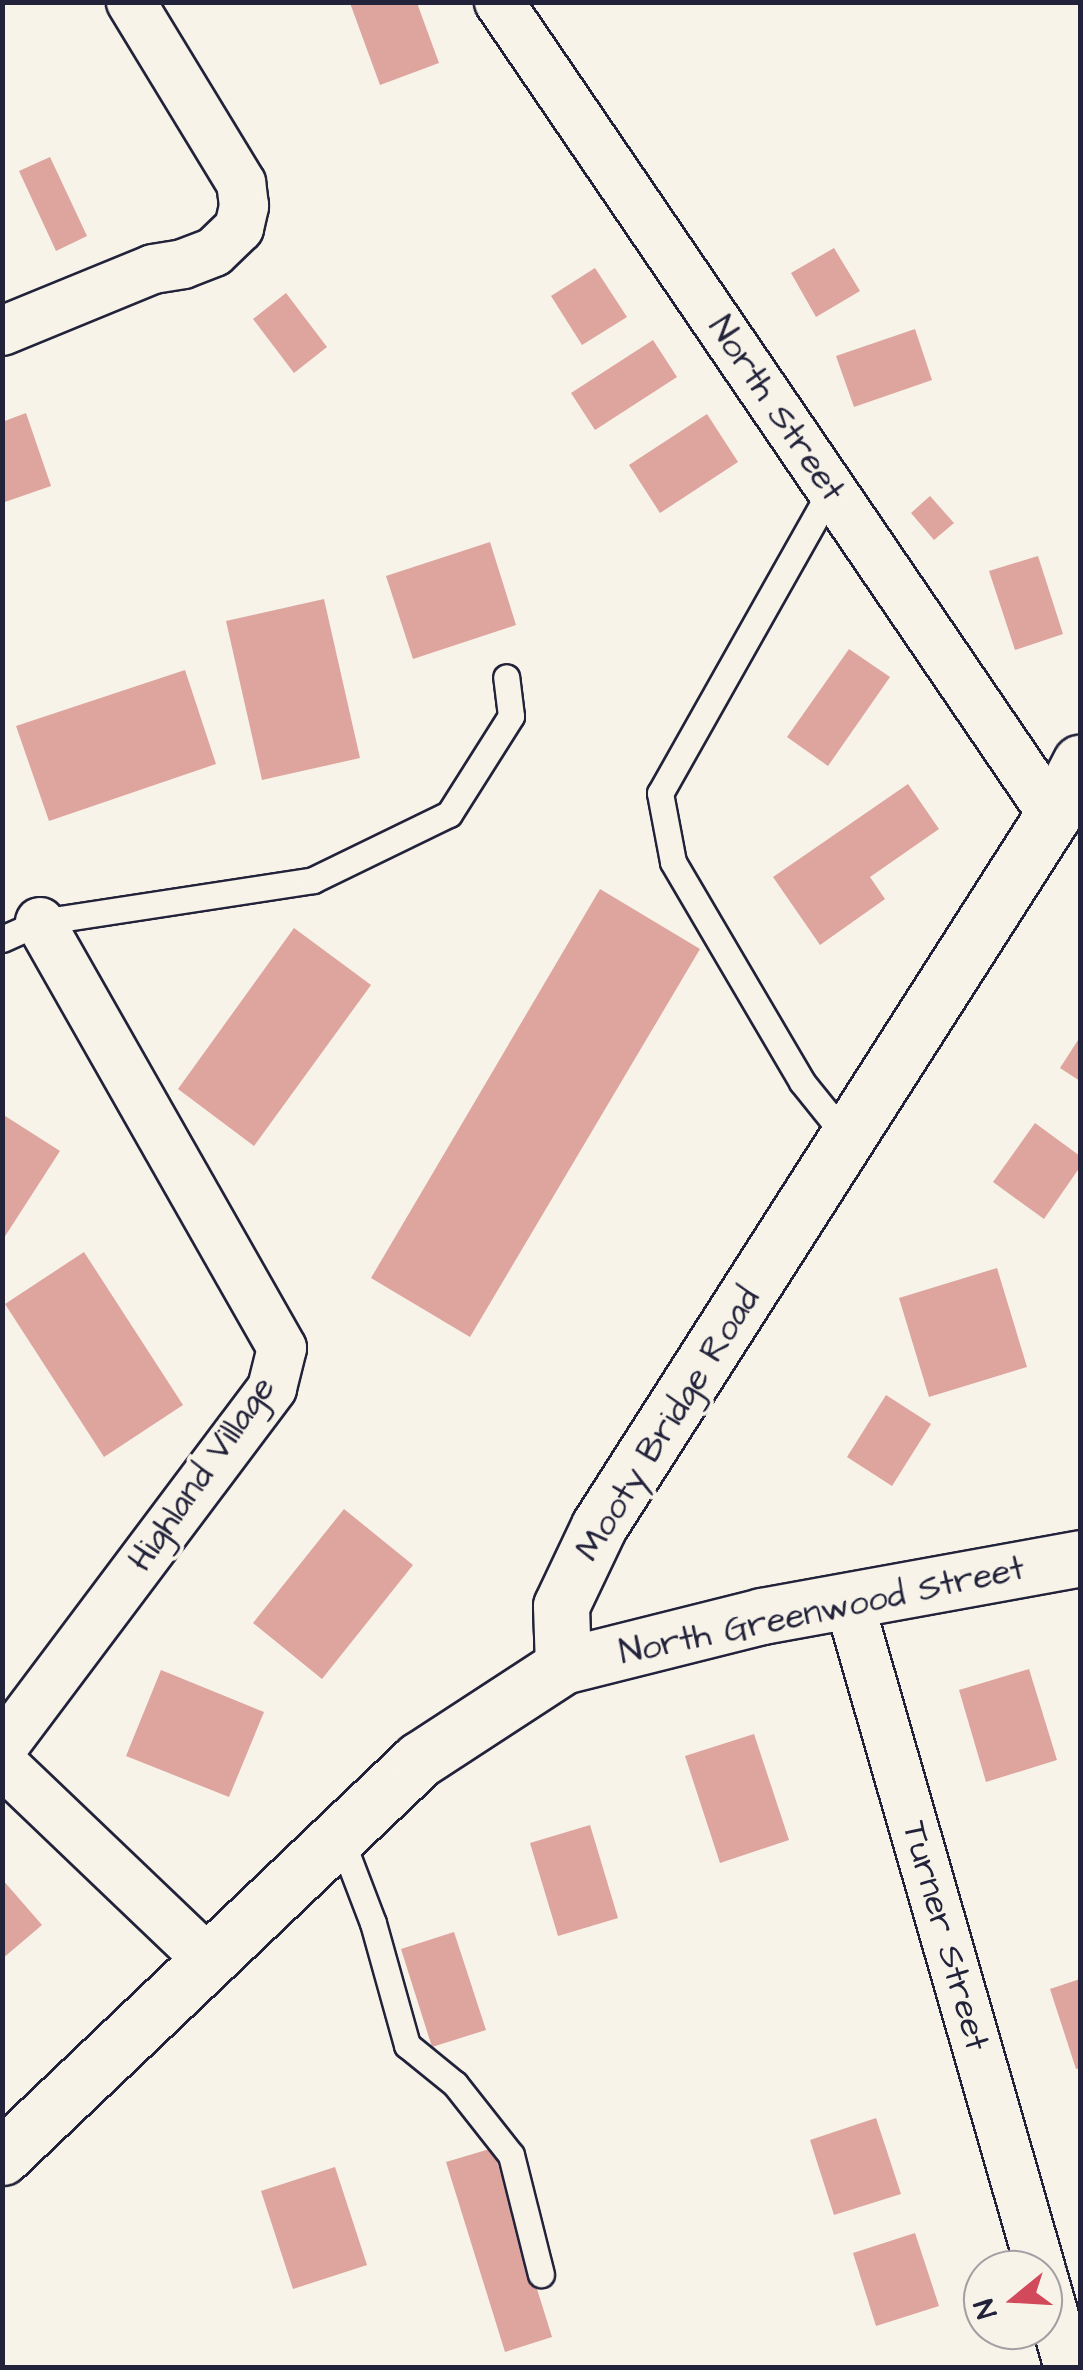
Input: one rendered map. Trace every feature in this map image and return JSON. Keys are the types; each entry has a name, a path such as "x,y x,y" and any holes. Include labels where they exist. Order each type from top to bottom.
{"main road":[{"name":"Mooty Bridge Road","path":"564,1666 560,1606 598,1526 848,1140 1053,815 1080,763"},
{"name":"North Greenwood Street","path":"564,1666 676,1635 1080,1558"},
{"path":"2,2156 211,1962 419,1760 564,1666"}],"street":[{"path":"2,331 153,268 183,264 214,252 239,228 244,206 241,183 131,2"},
{"name":"North Street","path":"499,2 1053,815"},
{"name":"Highland Village","path":"2,1748 272,1388 282,1348 22,930"},
{"name":"Turner Street","path":"849,1602 1035,2250"},
{"path":"2,1763 211,1962"}],"lane":[{"path":"831,490 660,793 673,862 802,1082 848,1140"},
{"path":"22,930 313,880 449,814 510,716 506,677"},
{"path":"340,1834 373,1923 407,2045 455,2084 510,2155 541,2274"}],"building":[{"path":"350,3 417,3 439,63 380,85"},
{"path":"50,157 87,236 56,251 19,171"},
{"path":"834,248 860,291 816,317 791,273"},
{"path":"595,268 627,317 582,345 551,296"},
{"path":"286,293 327,347 294,373 253,319"},
{"path":"915,329 932,380 854,407 836,356"},
{"path":"653,340 677,377 595,430 571,393"},
{"path":"26,413 51,486 2,503 2,422"},
{"path":"707,414 738,462 660,513 629,465"},
{"path":"930,496 954,523 934,540 911,513"},
{"path":"490,542 516,625 413,659 386,576"},
{"path":"1038,556 1063,634 1015,650 989,571"},
{"path":"324,599 360,758 262,780 226,621"},
{"path":"849,649 890,677 828,766 787,737"},
{"path":"185,670 216,764 49,821 16,726"},
{"path":"908,784 939,829 870,877 885,899 820,945 773,877"},
{"path":"600,889 700,949 470,1337 371,1278"},
{"path":"294,928 371,985 254,1146 178,1089"},
{"path":"1080,1037 1080,1081 1060,1068"},
{"path":"2,1114 60,1151 2,1241"},
{"path":"1035,1123 1080,1156 1080,1167 1044,1219 993,1182"},
{"path":"84,1252 183,1405 104,1457 5,1304"},
{"path":"997,1268 1027,1367 929,1397 899,1298"},
{"path":"886,1395 931,1424 892,1486 847,1457"},
{"path":"344,1509 413,1565 322,1679 253,1623"},
{"path":"1029,1669 1057,1760 986,1782 959,1690"},
{"path":"161,1670 264,1712 229,1797 126,1756"},
{"path":"754,1734 789,1840 720,1863 685,1756"},
{"path":"590,1825 618,1918 558,1936 530,1843"},
{"path":"2,1879 42,1925 2,1959"},
{"path":"454,1932 486,2030 432,2047 401,1949"},
{"path":"1080,1979 1080,2068 1076,2069 1050,1989"},
{"path":"876,2118 901,2194 834,2215 810,2140"},
{"path":"493,2148 552,2337 505,2352 446,2162"},
{"path":"335,2167 367,2265 293,2289 261,2191"},
{"path":"915,2233 939,2306 876,2326 853,2253"}]}
